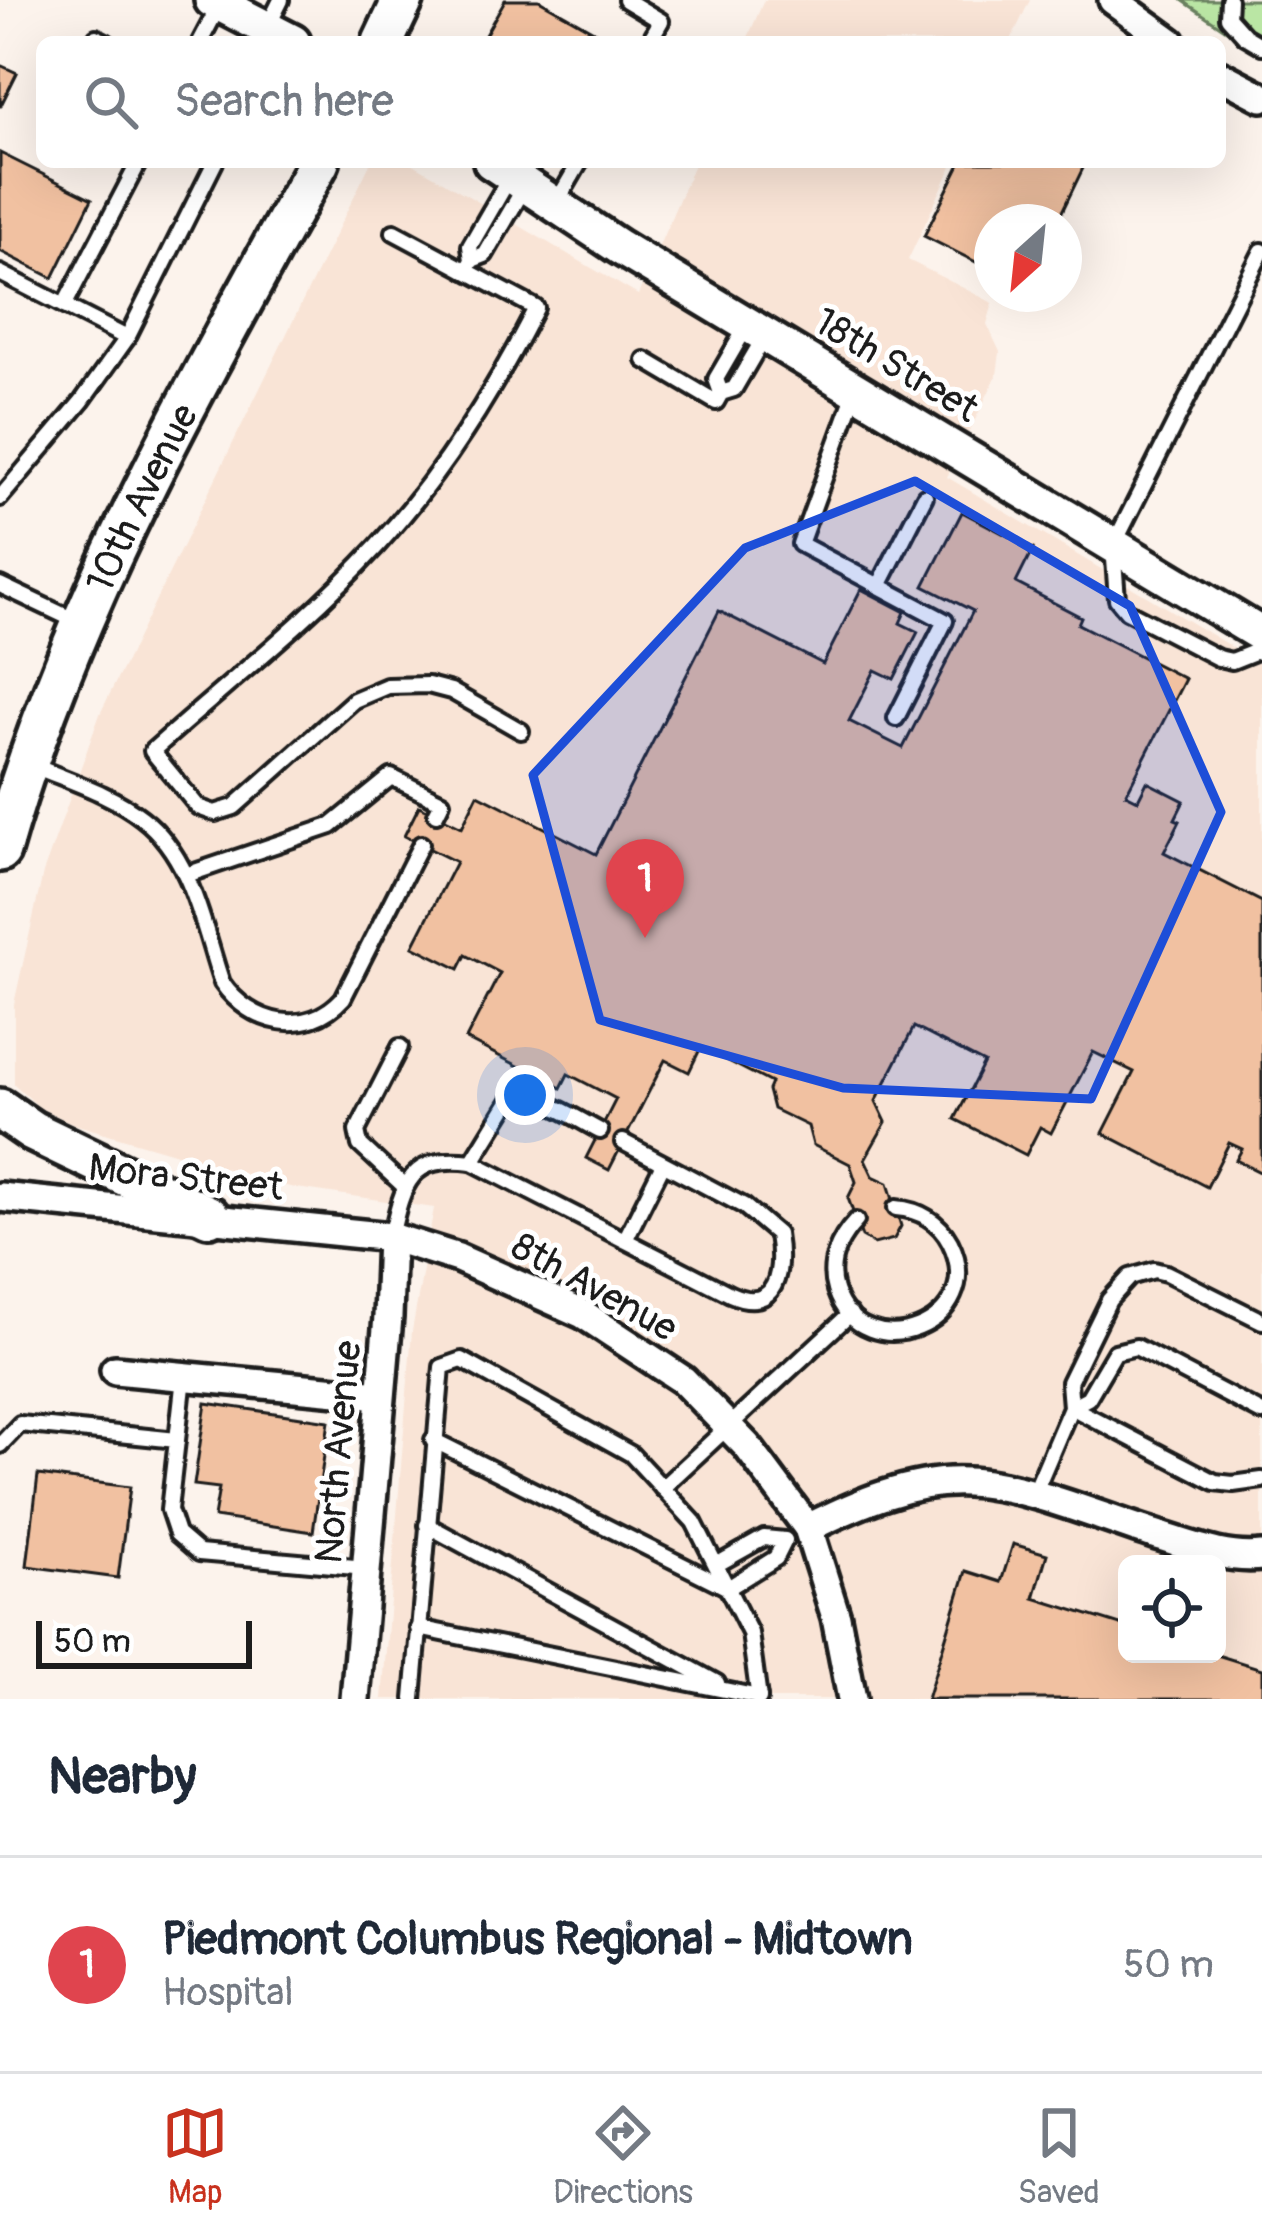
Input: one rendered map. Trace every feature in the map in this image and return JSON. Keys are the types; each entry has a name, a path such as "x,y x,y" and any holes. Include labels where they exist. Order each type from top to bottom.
{"main road":[{"path":"385,36 403,0"},
{"name":"10th Avenue","path":"0,851 26,763 81,623 172,428 316,168"},
{"path":"0,1109 32,1131 209,1216"}],"street":[{"path":"1113,0 1163,36"},
{"path":"216,2 280,23"},
{"path":"1226,78 1262,97"},
{"name":"18th Street","path":"509,174 1262,635"},
{"name":"Mora Street","path":"0,1197 391,1238 458,1258"},
{"name":"North Avenue","path":"355,1699 391,1238"},
{"name":"8th Avenue","path":"458,1258 551,1298 645,1352 683,1380 729,1427 796,1534 836,1617 852,1699"},
{"path":"115,1370 380,1395"},
{"path":"796,1534 854,1504 967,1481 1033,1496 1210,1553 1262,1556"}],"lane":[{"path":"626,0 661,21 652,36"},
{"path":"1229,0 1228,17 1245,37 1262,46"},
{"path":"202,36 216,2"},
{"path":"64,306 136,168"},
{"path":"0,498 70,416 127,338 212,168"},
{"path":"555,205 577,168"},
{"path":"469,266 485,255 509,174"},
{"path":"394,232 469,266 536,308 494,390 448,458 378,545 152,752 198,807 215,813 234,807 355,700 387,686 428,685 451,692 521,731"},
{"path":"1262,251 1113,546 1117,599 1127,611 1218,658 1249,658 1262,649"},
{"path":"0,273 127,338"},
{"path":"645,360 716,402 722,393 734,389 757,329"},
{"path":"857,388 800,544 945,621 896,718"},
{"path":"879,586 925,496"},
{"path":"0,585 81,623"},
{"path":"26,763 109,798 145,820 171,848 187,875 222,983 233,998 269,1020 303,1023 332,1010 343,998 421,844"},
{"path":"187,875 332,826 392,777 442,802 436,814"},
{"path":"400,1047 357,1131 360,1145 403,1185"},
{"path":"472,1162 510,1100 528,1097 544,1102 600,1131"},
{"path":"391,1238 403,1185 424,1166 445,1158 472,1162 748,1302 759,1301 775,1281 782,1260 777,1234 744,1205 622,1142"},
{"path":"625,1240 663,1164"},
{"path":"856,1222 843,1235 833,1261 835,1290 850,1315 874,1330 904,1333 934,1321 953,1295 958,1263 945,1233 920,1214 896,1208"},
{"path":"1033,1496 1071,1407 1069,1382 1118,1287 1130,1277 1154,1270 1262,1321"},
{"path":"662,1488 850,1315"},
{"path":"1071,1407 1088,1398 1115,1352 1136,1347 1262,1413"},
{"path":"413,1699 418,1628 427,1526 433,1439 442,1367 462,1360 631,1454 694,1522 750,1633 759,1698 418,1628"},
{"path":"184,1377 170,1510 177,1534 199,1553 366,1568"},
{"path":"1071,1407 1215,1482 1262,1480"},
{"path":"0,1445 20,1424 177,1439"},
{"path":"433,1439 728,1588"},
{"path":"427,1526 731,1691"},
{"path":"716,1565 764,1538 796,1534"},
{"path":"728,1588 776,1558 796,1534"}],"highlighted area":[{"path":"915,481 1130,606 1221,812 1091,1099 843,1088 600,1020 533,775 745,548"}],"shaded area":[{"path":"764,0 1030,0 1013,36 749,36"},
{"path":"368,168 420,168 638,295 692,168 951,168 908,260 974,293 974,312 990,312 987,324 1000,352 997,375 947,477 1262,665 1262,1699 382,1699 412,1331 434,1208 290,1187 74,1124 40,1108 14,1084 14,1004 43,873 100,714"}],"green space":[{"path":"1182,0 1262,0 1262,54 1192,7"}],"building":[{"path":"505,0 539,0 599,34 598,36 484,36"},
{"path":"0,65 17,73 0,107"},
{"path":"0,153 92,199 53,278 0,251"},
{"path":"958,168 1083,168 1066,204 974,204 974,261 924,236"},
{"path":"962,512 1033,549 1016,583 1081,617 1078,624 1185,679 1126,794 1138,800 1147,782 1184,801 1164,852 1262,902 1262,1173 1236,1160 1242,1149 1229,1143 1207,1187 1103,1133 1134,1072 1093,1052 1051,1133 1040,1127 1026,1155 955,1119 984,1063 914,1027 876,1101 886,1122 865,1159 873,1176 888,1183 901,1226 894,1239 874,1244 862,1237 848,1198 856,1182 850,1164 813,1145 808,1126 773,1109 771,1083 701,1047 689,1072 665,1060 609,1170 586,1158 616,1099 568,1074 561,1088 466,1039 500,973 466,955 459,969 413,946 456,862 404,836 419,806 462,827 478,794 596,854 719,611 823,664 861,589 905,612 900,623 918,632 894,679 875,670 849,721 903,748 973,611 924,586"},
{"path":"206,1403 329,1421 313,1532 214,1517 219,1488 194,1485"},
{"path":"38,1475 130,1487 118,1578 27,1566"},
{"path":"1013,1544 1047,1554 1034,1598 1118,1624 1118,1663 1226,1663 1226,1658 1262,1669 1262,1699 927,1699 966,1571 1001,1582"}],"place":[{"name":"Piedmont Columbus Regional - Midtown","path":"645,938"}]}
